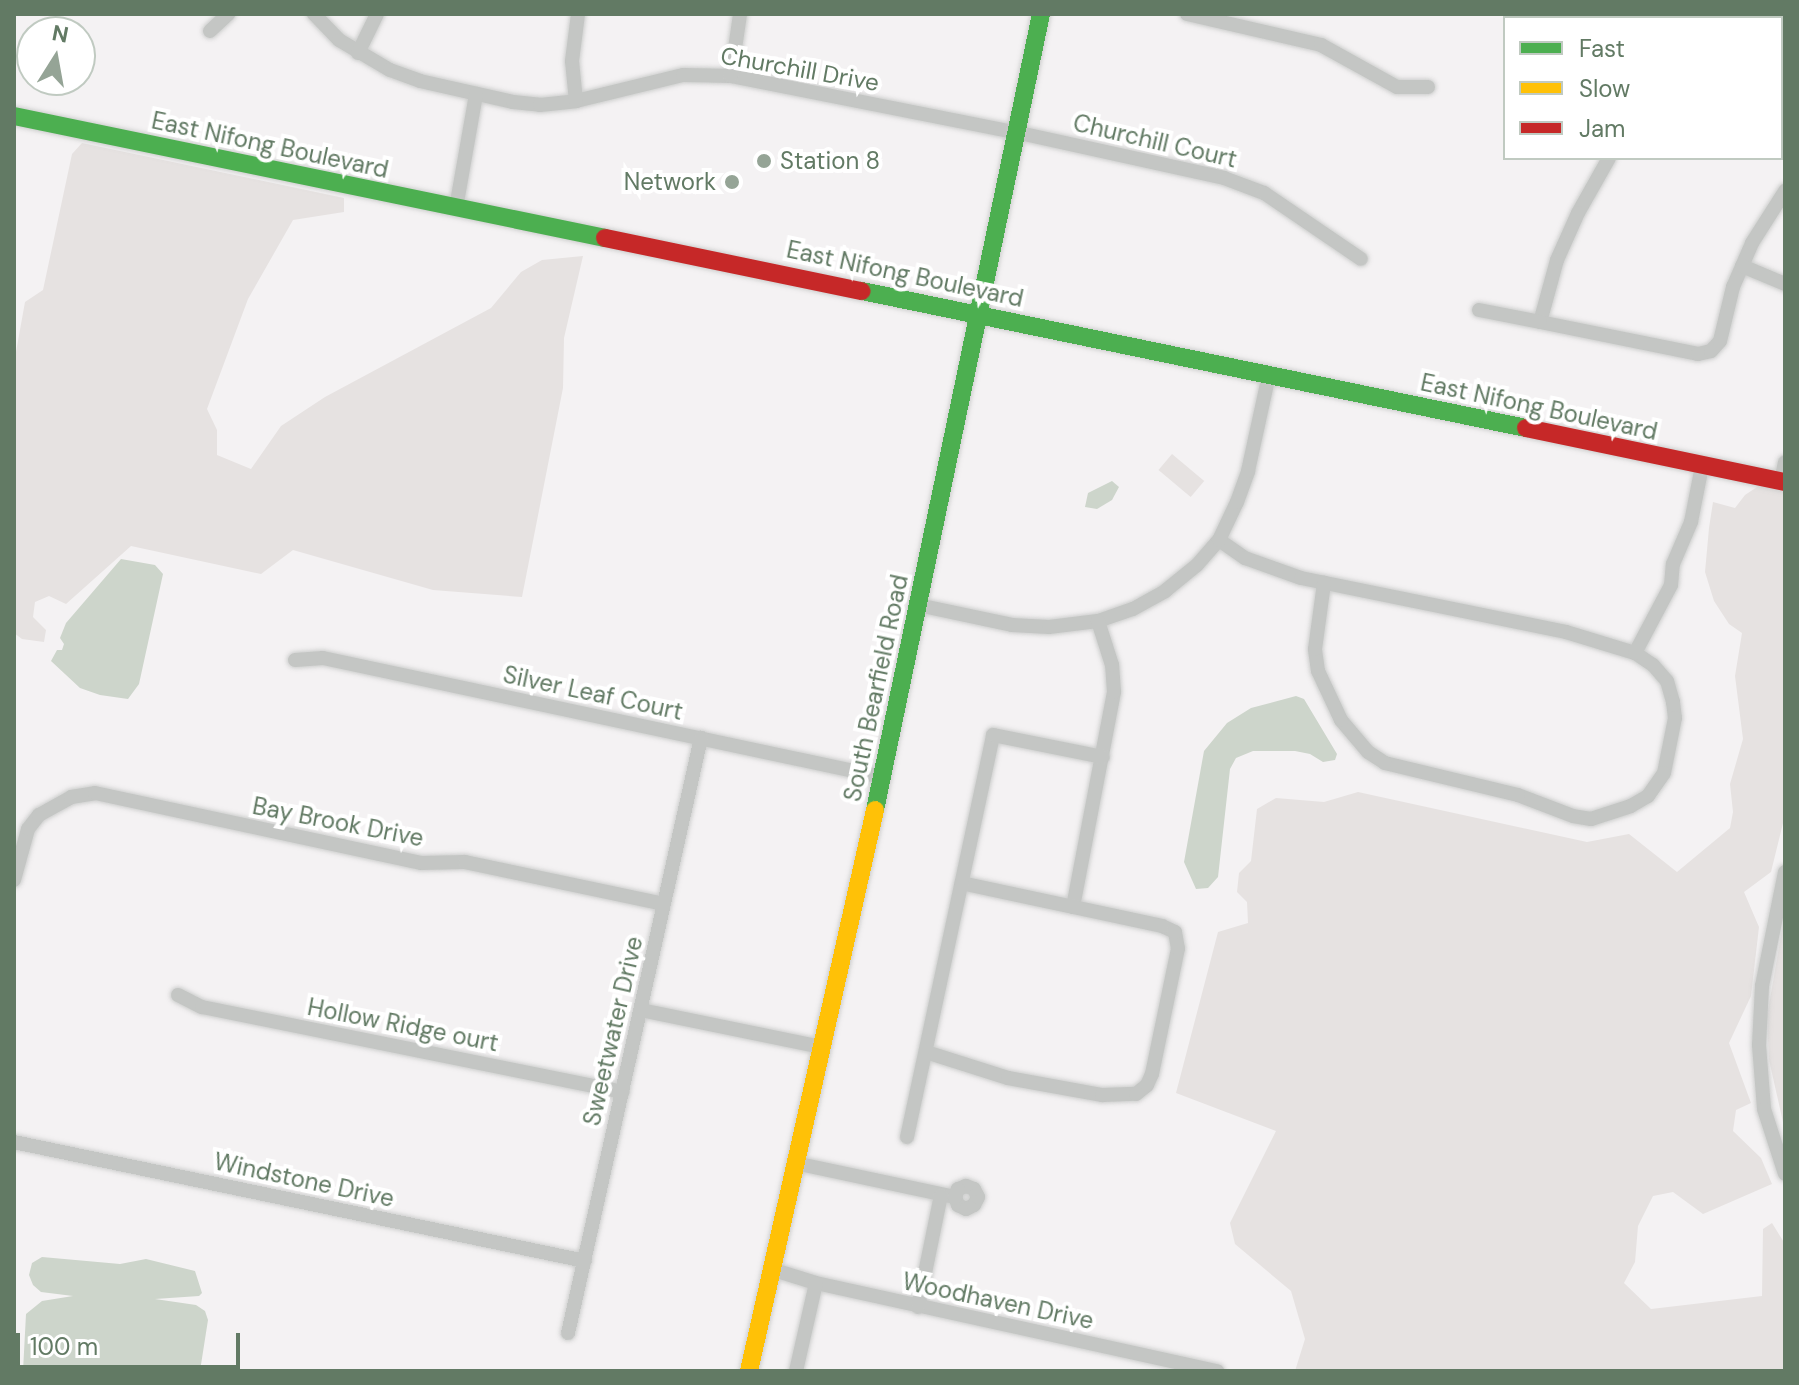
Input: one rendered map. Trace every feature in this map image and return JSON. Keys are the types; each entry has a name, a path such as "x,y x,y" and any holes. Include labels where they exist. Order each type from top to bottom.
{"street":[{"path":"210,31 228,14"},
{"name":"Churchill Drive","path":"314,14 358,53 420,81 540,105 576,101 683,75 731,76 1015,132"},
{"path":"358,53 377,14"},
{"path":"576,101 572,61 578,14"},
{"path":"731,76 740,14"},
{"name":"South Bearfield Road","path":"749,1371 882,777 981,315 1015,132 1041,14"},
{"path":"1187,14 1321,45 1397,87 1428,87"},
{"path":"456,208 476,94"},
{"name":"East Nifong Boulevard","path":"14,116 1783,481"},
{"name":"Churchill Court","path":"1015,132 1247,185 1361,259"},
{"path":"1540,322 1557,260 1578,213 1608,160"},
{"path":"1479,310 1698,354 1711,351 1720,341 1752,243 1785,191"},
{"path":"1742,266 1785,284"},
{"path":"918,605 1012,625 1049,627 1098,621 1133,609 1165,591 1197,565 1219,540 1248,471 1269,375"},
{"path":"1783,481 1785,462"},
{"path":"1635,653 1671,585 1673,564 1691,522 1702,466"},
{"path":"1219,540 1245,558 1273,570 1566,632 1635,653 1653,665 1667,681 1673,702 1675,718 1664,773 1648,796 1631,806 1591,819 1573,816 1518,795 1385,763 1368,752 1341,720 1318,671 1315,649 1324,583"},
{"path":"1073,907 1114,692 1112,665 1098,621"},
{"name":"Silver Leaf Court","path":"295,660 323,658 882,777"},
{"path":"907,1137 993,735 1103,757"},
{"name":"Sweetwater Drive","path":"568,1333 701,738"},
{"name":"Bay Brook Drive","path":"14,880 28,829 52,805 71,797 95,793 421,863 465,862 664,904"},
{"path":"1785,872 1762,986 1759,1045 1764,1109 1785,1174"},
{"path":"926,1052 1008,1078 1102,1095 1136,1094 1147,1085 1178,949 1175,932 1162,926 962,883"},
{"name":"Hollow Ridge ourt","path":"178,995 202,1007 622,1092"},
{"path":"641,1010 821,1047"},
{"name":"Windstone Drive","path":"14,1142 585,1261"},
{"path":"795,1163 948,1196 918,1307"},
{"name":"Woodhaven Drive","path":"771,1269 918,1307 1217,1371"},
{"path":"796,1371 816,1283"}],"shaded area":[{"path":"82,143 344,198 344,212 293,220 248,299 207,409 217,430 217,455 251,469 281,426 325,397 491,308 521,272 542,260 583,256 564,338 563,388 522,597 433,590 293,550 261,574 131,546 66,604 49,596 35,602 33,617 46,630 44,642 22,639 14,633 14,363 25,302 43,290 72,154"},
{"path":"1172,454 1204,481 1191,497 1159,470"},
{"path":"1112,481 1119,487 1112,500 1097,509 1085,507 1088,493"},
{"path":"1760,485 1785,492 1785,815 1771,872 1744,892 1759,927 1751,996 1729,1043 1751,1103 1736,1110 1733,1131 1761,1158 1772,1184 1703,1214 1673,1192 1653,1196 1638,1226 1635,1262 1624,1283 1651,1309 1762,1296 1763,1229 1772,1223 1785,1244 1785,1371 1295,1371 1305,1339 1291,1291 1235,1244 1230,1223 1276,1131 1176,1093 1218,932 1248,923 1247,902 1237,892 1239,873 1251,861 1257,809 1276,798 1324,802 1358,792 1587,842 1629,834 1677,872 1730,828 1733,812 1730,784 1743,739 1735,676 1742,633 1729,624 1714,601 1705,572 1713,502 1735,508 1745,495"},
{"path":"121,559 155,565 163,574 139,684 128,699 80,688 51,661 57,650 62,650 64,644 60,638 66,623"},
{"path":"1296,696 1304,699 1337,754 1335,760 1323,762 1310,754 1295,751 1253,751 1236,758 1230,769 1218,877 1208,888 1196,889 1184,862 1204,751 1227,723 1251,708"},
{"path":"1785,913 1785,1131 1769,1060 1767,1016"},
{"path":"42,1257 120,1264 146,1259 195,1271 202,1293 199,1296 155,1299 196,1305 205,1311 208,1320 200,1371 23,1371 26,1314 42,1301 73,1296 41,1292 33,1285 29,1275 32,1263"}],"traffic: fast":[{"path":"875,810 1041,14"},
{"path":"14,116 605,238"},
{"path":"862,291 1526,428"}],"traffic: slow":[{"path":"749,1371 875,810"}],"traffic: jam":[{"path":"605,238 862,291"},
{"path":"1526,428 1785,482"}],"place":[{"name":"Station 8","path":"764,161"},
{"name":"Network","path":"732,182"}]}
